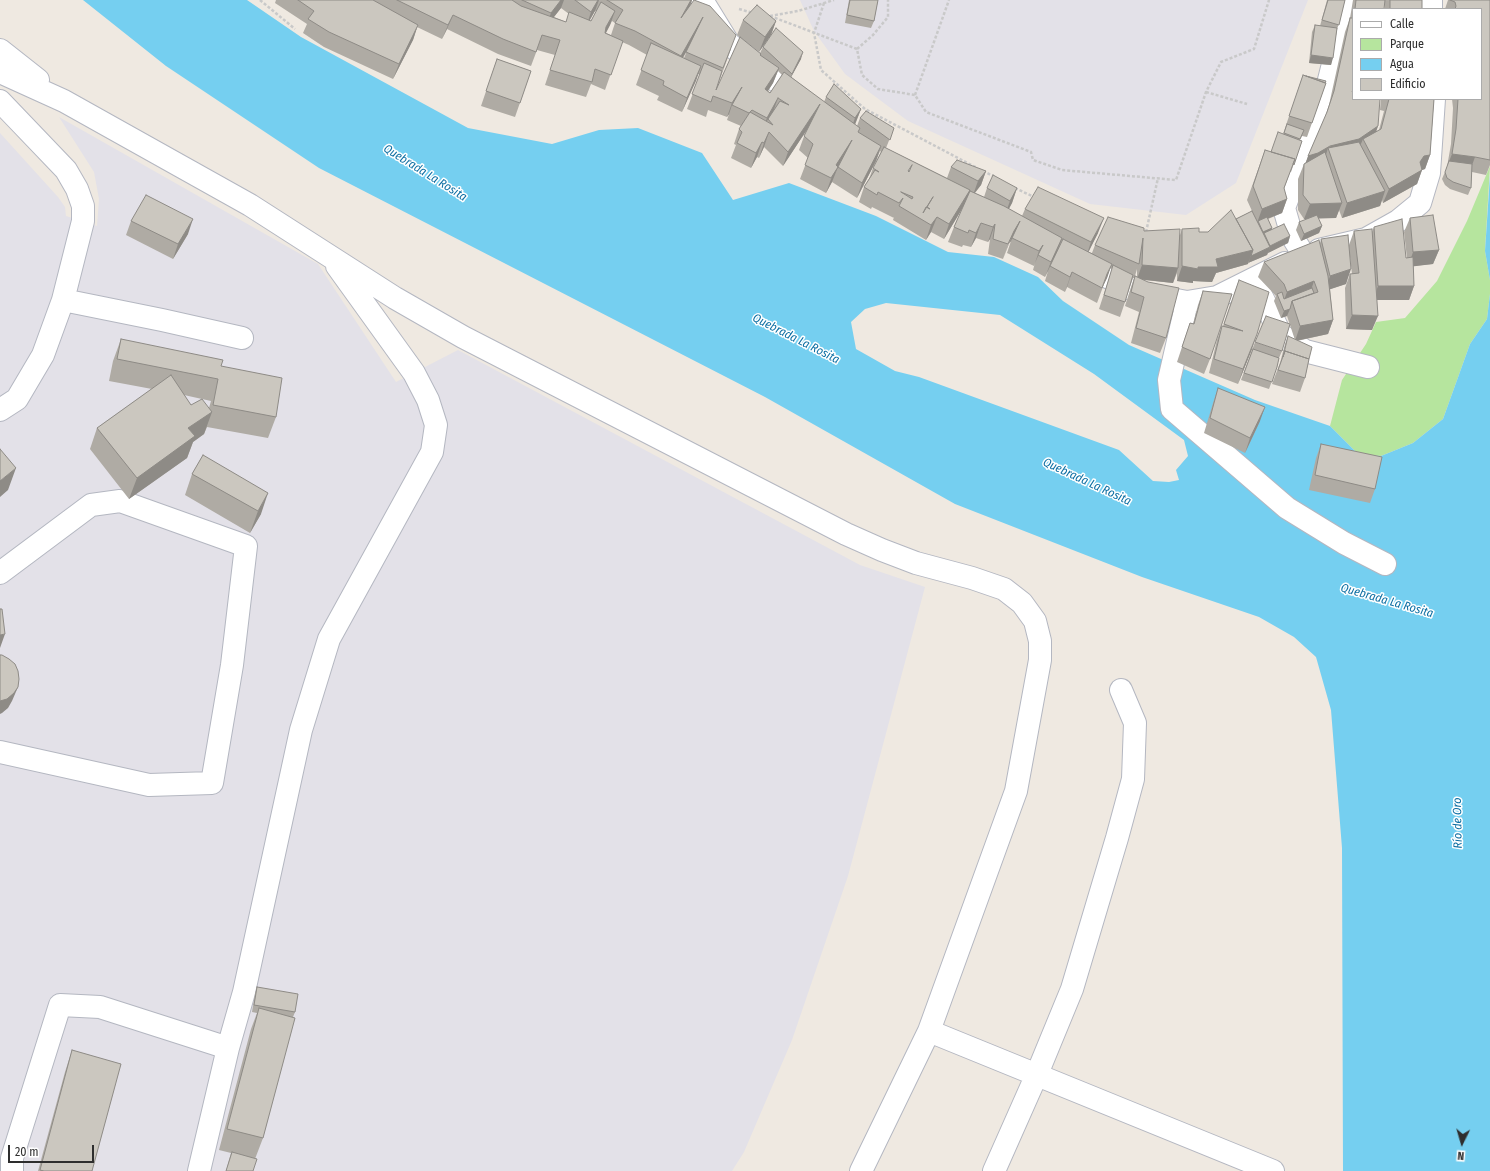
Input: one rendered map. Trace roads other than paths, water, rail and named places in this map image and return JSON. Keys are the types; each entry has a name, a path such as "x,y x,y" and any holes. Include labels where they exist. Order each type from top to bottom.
{"street":[{"path":"702,0 730,44 815,111"},
{"path":"1303,254 1292,236 1284,208 1322,104 1349,0"},
{"path":"0,50 64,101"},
{"path":"0,72 64,101 250,205 395,298 463,337 846,534 916,563 972,578 1004,589 1022,603 1035,621 1040,642 1040,660 1016,791 930,1031 861,1171"},
{"path":"1063,254 1139,293 1187,302 1217,297 1303,254 1366,239 1398,221 1420,203 1429,173 1434,100"},
{"path":"0,101 66,170 77,189 83,206 83,222 63,300 44,355 17,399 0,410"},
{"path":"199,1171 228,1048 244,992 301,730 329,639 432,452 436,425 428,400 414,374 331,257"},
{"path":"1253,279 1281,335 1305,351 1368,367"},
{"path":"63,300 242,338"},
{"path":"1187,302 1169,380 1172,409 1287,508 1344,543 1385,564"},
{"path":"0,574 91,506 120,501 246,546 232,665 212,783 149,785 0,752"},
{"path":"994,1171 1037,1074 1072,989 1117,838 1132,779 1135,723 1121,690"},
{"path":"12,1171 12,1158 60,1005 100,1007 228,1048"},
{"path":"930,1031 1273,1171"}],"water":[{"path":"83,0 247,0 301,37 468,128 552,144 599,130 638,128 702,153 733,200 789,183 876,216 948,252 994,257 1038,277 1063,301 1129,345 1255,400 1330,426 1359,455 1381,456 1413,443 1443,419 1470,344 1487,319 1490,294 1490,1171 1343,1171 1342,848 1331,710 1316,657 1294,637 1259,617 1142,577 955,504 765,397 319,168 166,66","holes":["886,303 1000,315 1094,374 1184,440 1188,456 1176,470 1179,480 1169,482 1153,481 1119,450 919,377 895,371 856,349 851,322 865,309"]},
{"path":"1490,175 1490,280 1485,251"}],"water label":[{"name":"Quebrada La Rosita","path":"425,173"},
{"name":"Quebrada La Rosita","path":"796,339"},
{"name":"Quebrada La Rosita","path":"1087,482"},
{"name":"Quebrada La Rosita","path":"1387,601"},
{"name":"Río de Oro","path":"1458,823"}]}
